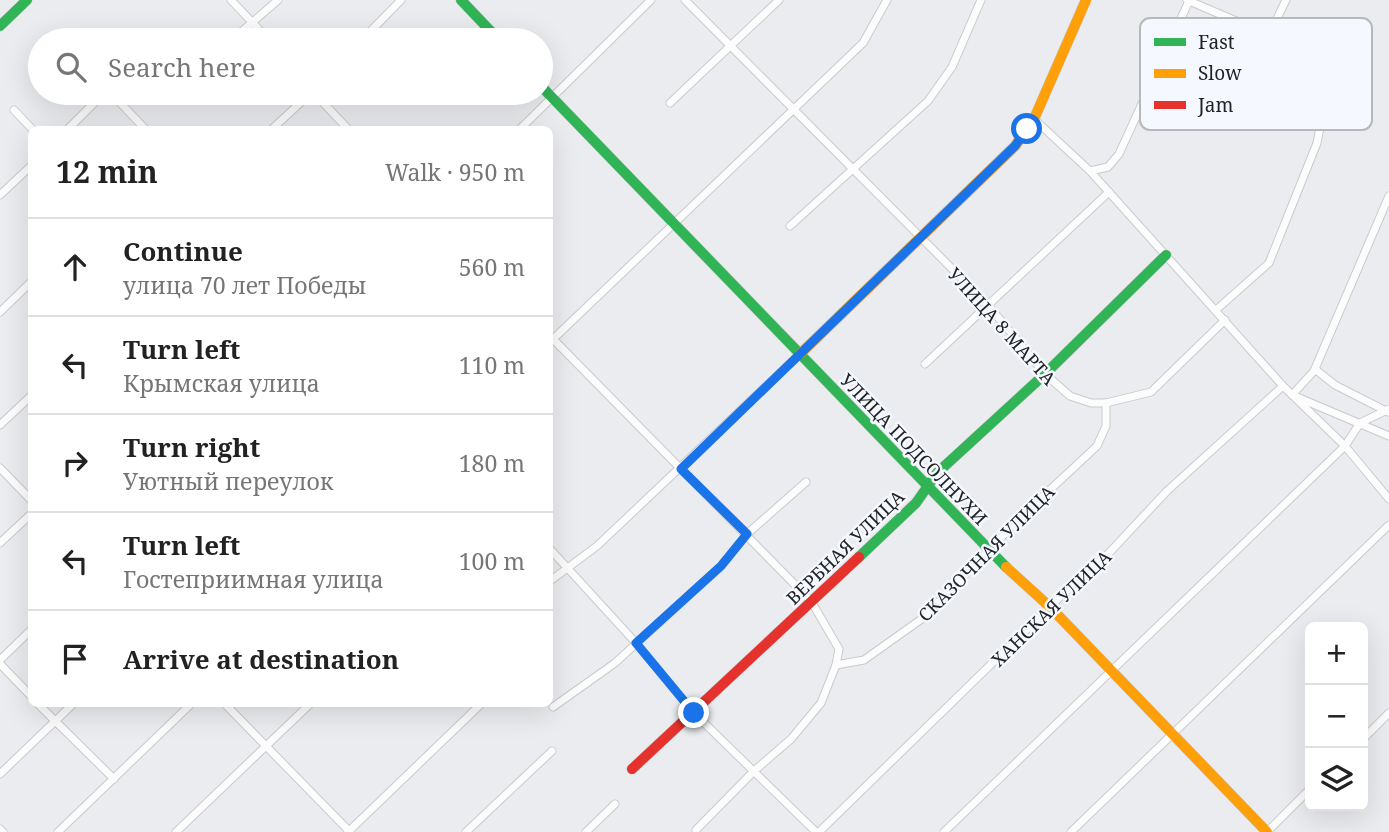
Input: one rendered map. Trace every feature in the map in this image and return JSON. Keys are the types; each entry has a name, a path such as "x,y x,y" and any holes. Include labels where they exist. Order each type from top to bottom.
{"street":[{"path":"0,26 27,0"},
{"path":"231,0 258,28"},
{"path":"246,28 278,0"},
{"path":"374,28 401,0"},
{"path":"461,0 488,28"},
{"path":"553,97 651,0"},
{"name":"УЛИЦА 8 МАРТА","path":"685,0 919,239 988,304 1045,374 1070,396 1106,403 1139,397 1163,384 1226,320"},
{"path":"670,103 779,0"},
{"path":"553,337 863,43 887,0"},
{"path":"790,226 928,101 941,85 981,0"},
{"path":"553,578 566,566 597,546 681,469 1015,146 1034,119 1086,0"},
{"path":"1180,18 1188,0 1230,18"},
{"path":"1277,18 1286,0"},
{"name":"УЛИЦА ПОДСОЛНУХИ","path":"553,99 928,482 989,551 1050,607 1171,736 1267,832"},
{"path":"71,126 92,105"},
{"path":"122,105 142,126"},
{"path":"276,126 299,105"},
{"path":"325,105 345,126"},
{"path":"523,126 545,105"},
{"path":"1090,171 1108,167 1119,154 1140,107"},
{"path":"14,110 29,126"},
{"path":"1034,119 1090,171 1283,386 1345,446 1389,499"},
{"path":"1216,310 1269,263 1321,130"},
{"path":"0,195 28,168"},
{"path":"925,364 1109,192"},
{"path":"1292,395 1315,369 1389,196"},
{"name":"ВЕРБНАЯ УЛИЦА","path":"632,769 916,503 928,482 1045,374 1166,255"},
{"path":"0,312 28,285"},
{"path":"553,341 811,601 832,632 839,649 836,665 821,703 791,739 754,771 696,830"},
{"path":"1315,369 1335,385 1388,411"},
{"name":"ХАНСКАЯ УЛИЦА","path":"818,832 1109,553 1167,491 1283,386"},
{"path":"1292,395 1389,436"},
{"path":"0,425 28,399"},
{"name":"СКАЗОЧНАЯ УЛИЦА","path":"836,665 864,660 923,618 1097,446 1106,426 1106,403"},
{"path":"944,832 1345,446 1360,422 1388,411"},
{"path":"0,468 28,497"},
{"path":"553,707 615,663 721,566 747,534 806,482"},
{"path":"0,544 28,517"},
{"path":"1071,832 1389,525"},
{"path":"553,552 636,643 694,713 818,832"},
{"path":"28,633 0,662 28,693"},
{"path":"41,707 114,779"},
{"path":"0,774 70,707"},
{"path":"58,832 188,707"},
{"path":"228,707 349,832 478,707"},
{"path":"176,832 307,707"},
{"path":"1368,734 1387,719"},
{"path":"466,832 552,751"},
{"path":"1267,832 1305,794"},
{"path":"586,832 615,804"}],"traffic: fast":[{"path":"0,26 27,0"},
{"path":"461,0 488,28"},
{"path":"553,98 1006,567"},
{"path":"859,557 916,503 937,473 1045,374 1166,255"}],"traffic: slow":[{"path":"800,354 1015,146 1034,119 1086,0"},
{"path":"1006,567 1050,607 1267,832"}],"traffic: jam":[{"path":"632,769 859,557"}],"route":[{"path":"694,713 636,643 698,584 721,566 747,534 681,469 1015,146 1027,129"}]}
